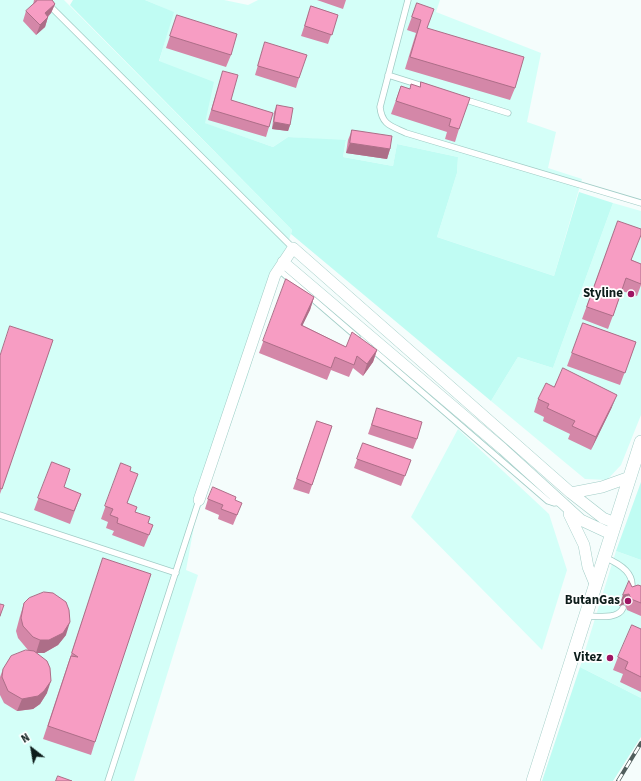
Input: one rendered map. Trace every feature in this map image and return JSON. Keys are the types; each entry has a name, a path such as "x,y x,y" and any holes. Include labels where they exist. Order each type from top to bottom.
{"street":[{"path":"199,500 274,275 294,248 603,518 613,529"},
{"path":"281,266 503,450 581,520 613,529"},
{"path":"533,781 613,529 635,471 641,442"},
{"path":"572,492 602,487 635,471"},
{"path":"562,503 574,523 584,545 588,567 595,584"}],"lane":[{"path":"44,0 294,248"},
{"path":"408,0 380,107 381,116 387,124 406,133 641,203"},
{"path":"388,75 433,90"},
{"path":"456,97 508,113"},
{"path":"281,266 360,339"},
{"path":"366,344 548,501 562,503"},
{"path":"108,781 199,500"},
{"path":"0,515 176,572"},
{"path":"604,557 618,564 628,572 632,587 630,594"},
{"path":"586,616 617,615 623,608"}],"shaded area":[{"path":"0,0 64,0 292,230 247,378 210,484 195,521 186,570 198,575 134,781 0,781"},
{"path":"73,0 145,0 174,12 159,61 214,82 205,123 273,147 288,137 346,140 343,157 393,166 397,144 458,157 457,173 437,237 554,276 579,192 613,203 553,368 518,357 491,401 291,234 292,230 70,5"},
{"path":"145,0 224,0 248,5 258,0 440,0 436,12 541,53 527,122 556,132 548,168 582,179 554,276 437,237 457,173 458,157 397,144 393,166 343,157 346,141 288,137 273,147 204,123 159,62 173,12"},
{"path":"613,203 641,211 641,415 621,465 607,480 585,479 491,401 518,357 553,368"},
{"path":"458,429 549,514 567,570 542,650 411,517"},
{"path":"641,482 641,560 616,551"},
{"path":"616,551 641,560 641,698 580,667"},
{"path":"580,667 641,698 641,737 613,781 542,781"}],"building":[{"path":"38,0 52,0 55,4 45,13 48,17 40,25 26,11"},
{"path":"417,3 434,9 427,28 524,57 515,88 410,57 421,20 412,17"},
{"path":"311,6 338,15 332,35 305,26"},
{"path":"177,15 237,34 231,55 170,36"},
{"path":"265,42 307,55 299,78 258,66"},
{"path":"223,71 238,75 231,100 273,113 269,127 212,110"},
{"path":"421,82 470,98 459,129 449,126 451,119 396,101 401,86 410,89 411,84 420,87"},
{"path":"277,105 293,108 290,125 274,122"},
{"path":"352,130 392,136 390,149 350,143"},
{"path":"618,221 641,229 641,235 631,260 641,264 641,284 626,278 613,316 587,307"},
{"path":"286,279 314,297 301,325 346,347 352,332 377,350 367,364 357,356 354,365 335,357 331,368 263,341"},
{"path":"583,323 636,342 625,373 572,353"},
{"path":"10,326 53,340 2,489 0,488 0,356"},
{"path":"563,368 617,395 596,437 572,426 575,421 547,408 549,404 538,399 546,383 554,387"},
{"path":"377,408 422,422 417,439 372,425"},
{"path":"317,421 332,426 312,485 297,479"},
{"path":"363,443 411,460 405,476 357,459"},
{"path":"52,462 70,469 64,487 81,494 74,511 38,498"},
{"path":"121,463 131,467 130,471 138,474 127,503 137,507 135,512 150,517 148,523 153,525 149,535 117,523 118,518 110,515 113,509 105,506"},
{"path":"213,487 236,497 235,500 242,503 237,515 221,509 223,505 208,499"},
{"path":"103,558 151,574 95,742 48,726 71,656 78,657 72,653"},
{"path":"629,581 632,587 638,585 641,586 641,603 631,599 629,594 623,595"},
{"path":"44,592 53,593 66,602 69,610 70,622 63,633 49,640 40,640 33,637 23,626 21,618 24,603 29,598"},
{"path":"0,604 4,605 0,616"},
{"path":"632,625 641,629 641,677 625,669 628,662 618,657"},
{"path":"26,650 34,651 47,661 50,668 51,681 44,691 38,696 22,699 8,691 2,677 3,669 11,656"},
{"path":"58,776 72,781 56,781"}],"railway":[{"path":"618,781 641,743"}],"place":[{"name":"Styline","path":"631,294"},
{"name":"ButanGas","path":"628,601"},
{"name":"Vitez","path":"610,658"}]}
